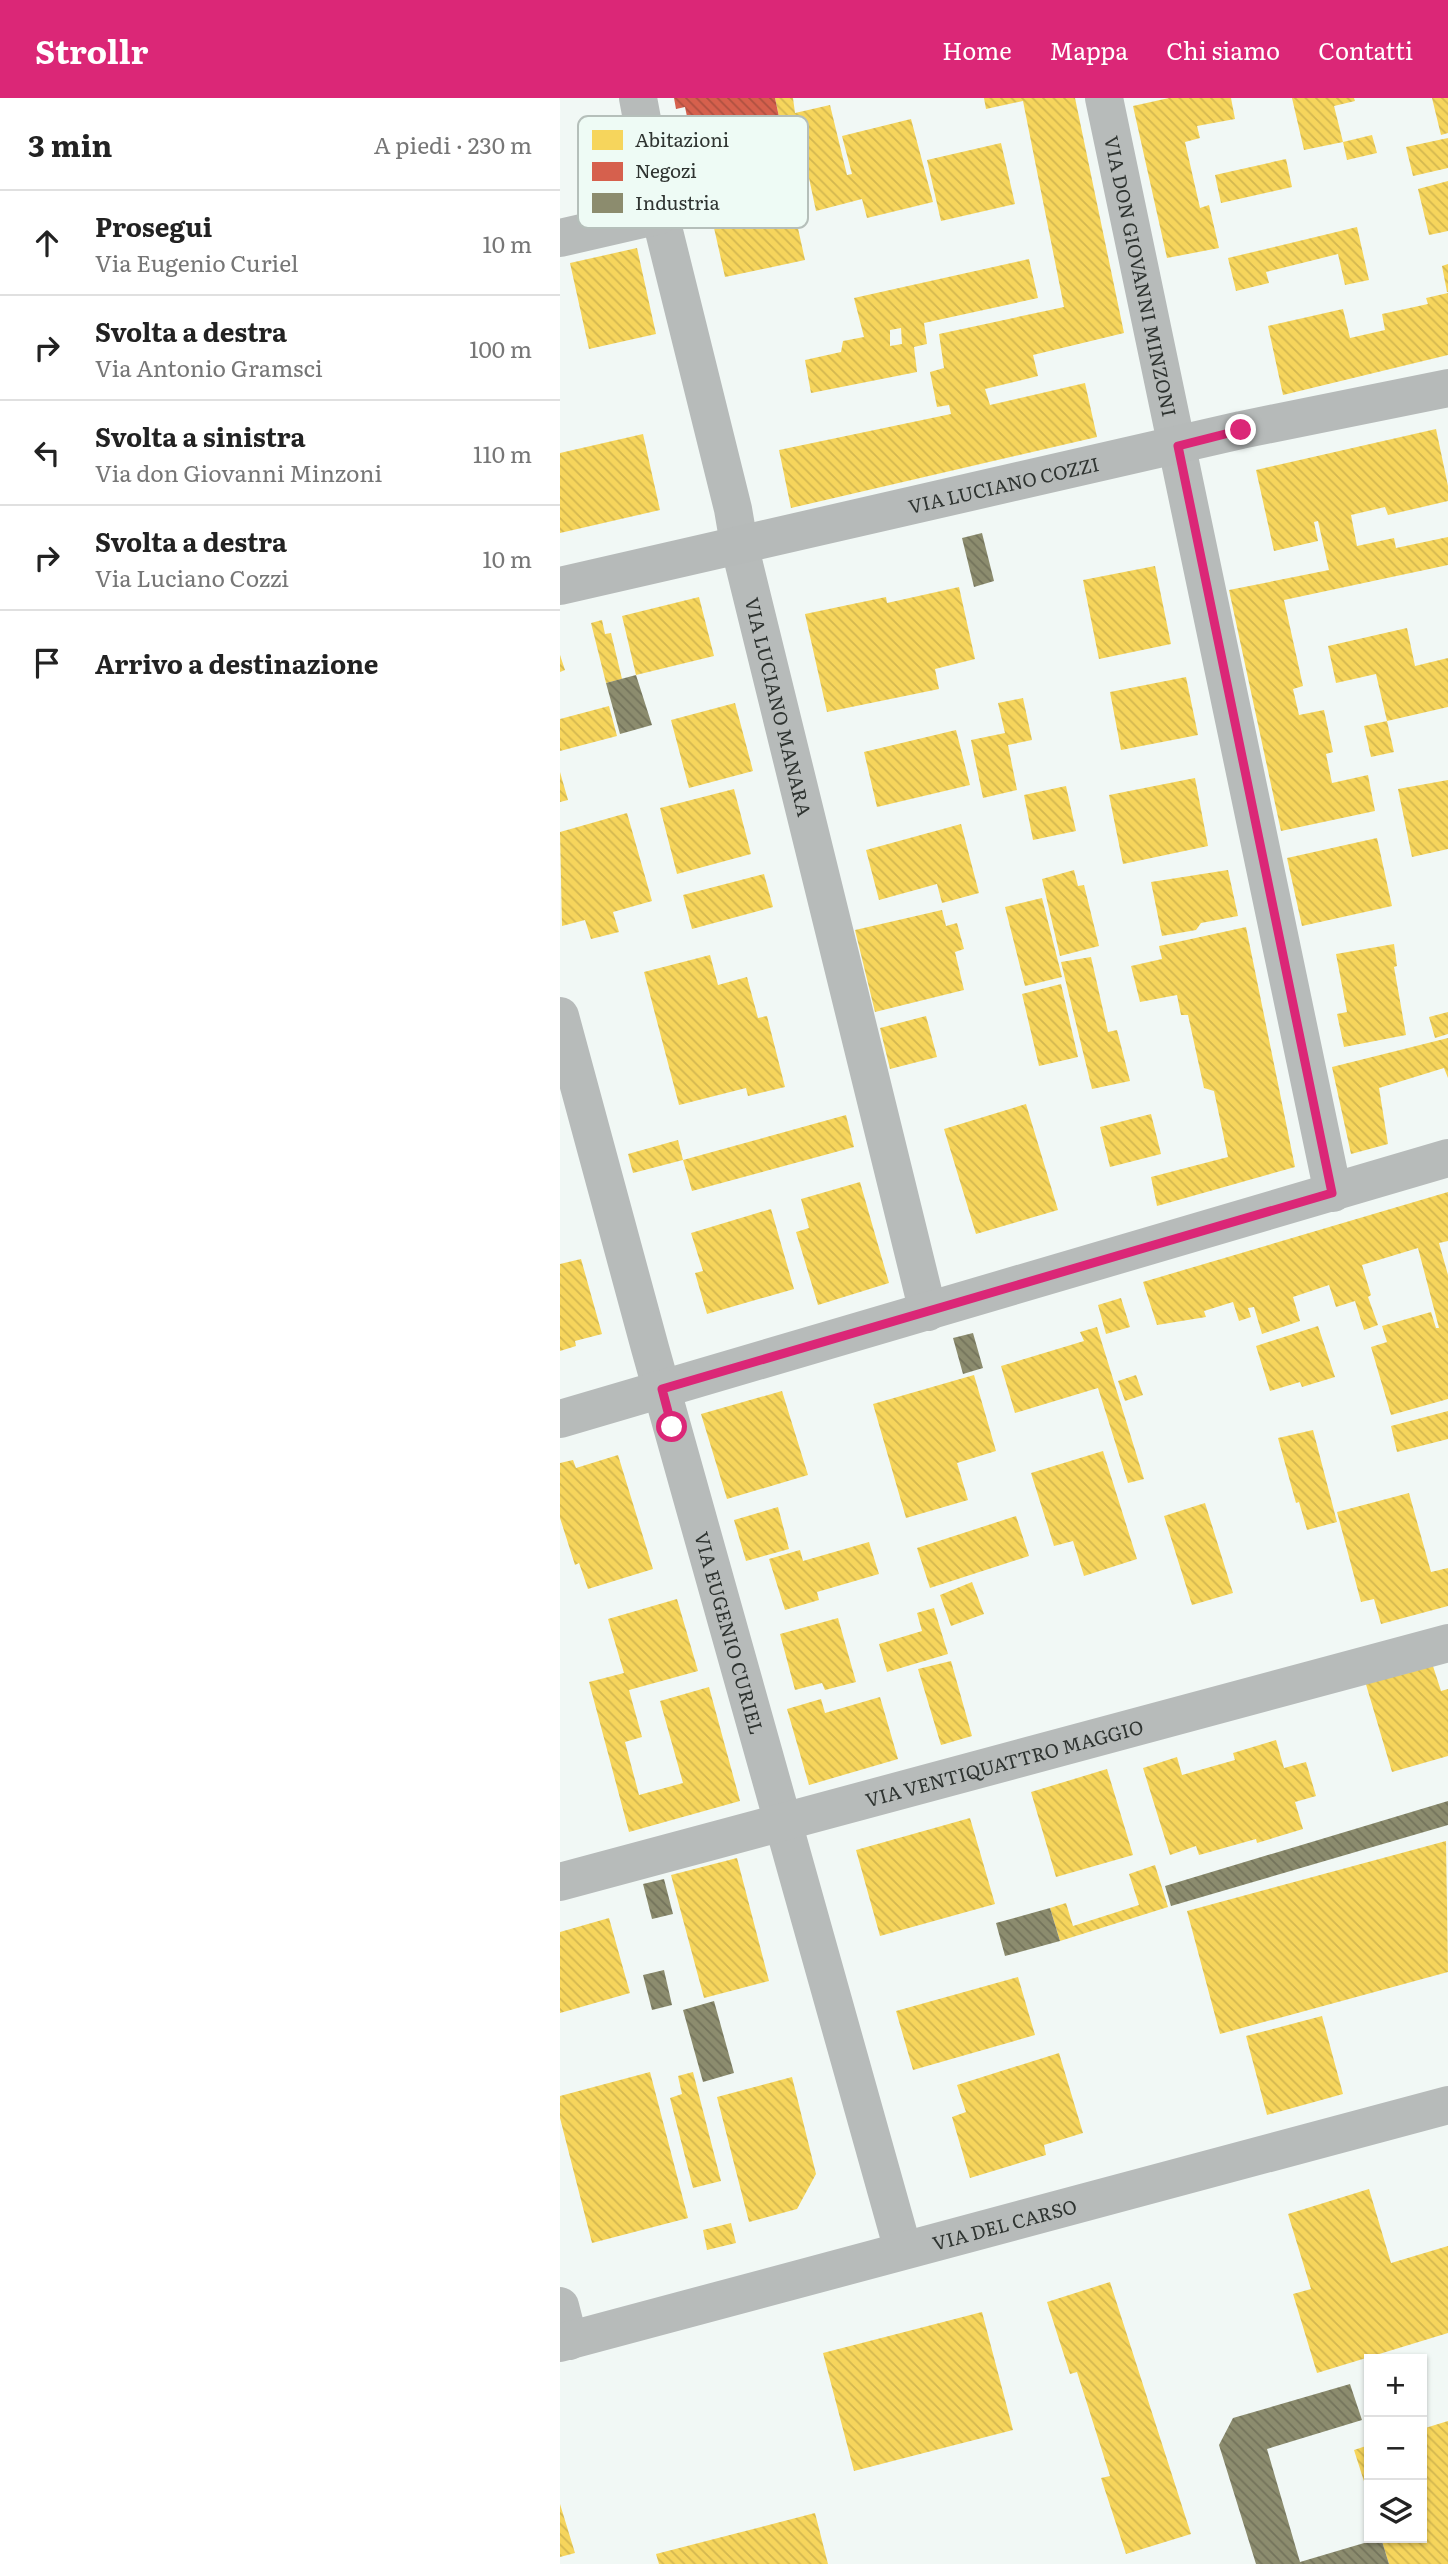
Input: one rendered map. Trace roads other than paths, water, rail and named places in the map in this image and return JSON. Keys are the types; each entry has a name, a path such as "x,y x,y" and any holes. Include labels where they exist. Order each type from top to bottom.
{"street":[{"name":"VIA LUCIANO MANARA","path":"638,98 641,116"},
{"name":"VIA DON GIOVANNI MINZONI","path":"1104,98 1332,1193"},
{"path":"560,238 603,228"},
{"name":"VIA LUCIANO MANARA","path":"663,228 928,1311"},
{"name":"VIA LUCIANO COZZI","path":"560,586 1241,430 1448,388"},
{"name":"VIA EUGENIO CURIEL","path":"560,1016 903,2250"},
{"path":"560,1419 1448,1158"},
{"name":"VIA VENTIQUATTRO MAGGIO","path":"560,1882 1448,1643"},
{"name":"VIA DEL CARSO","path":"563,2330 903,2250 1448,2105"}]}
